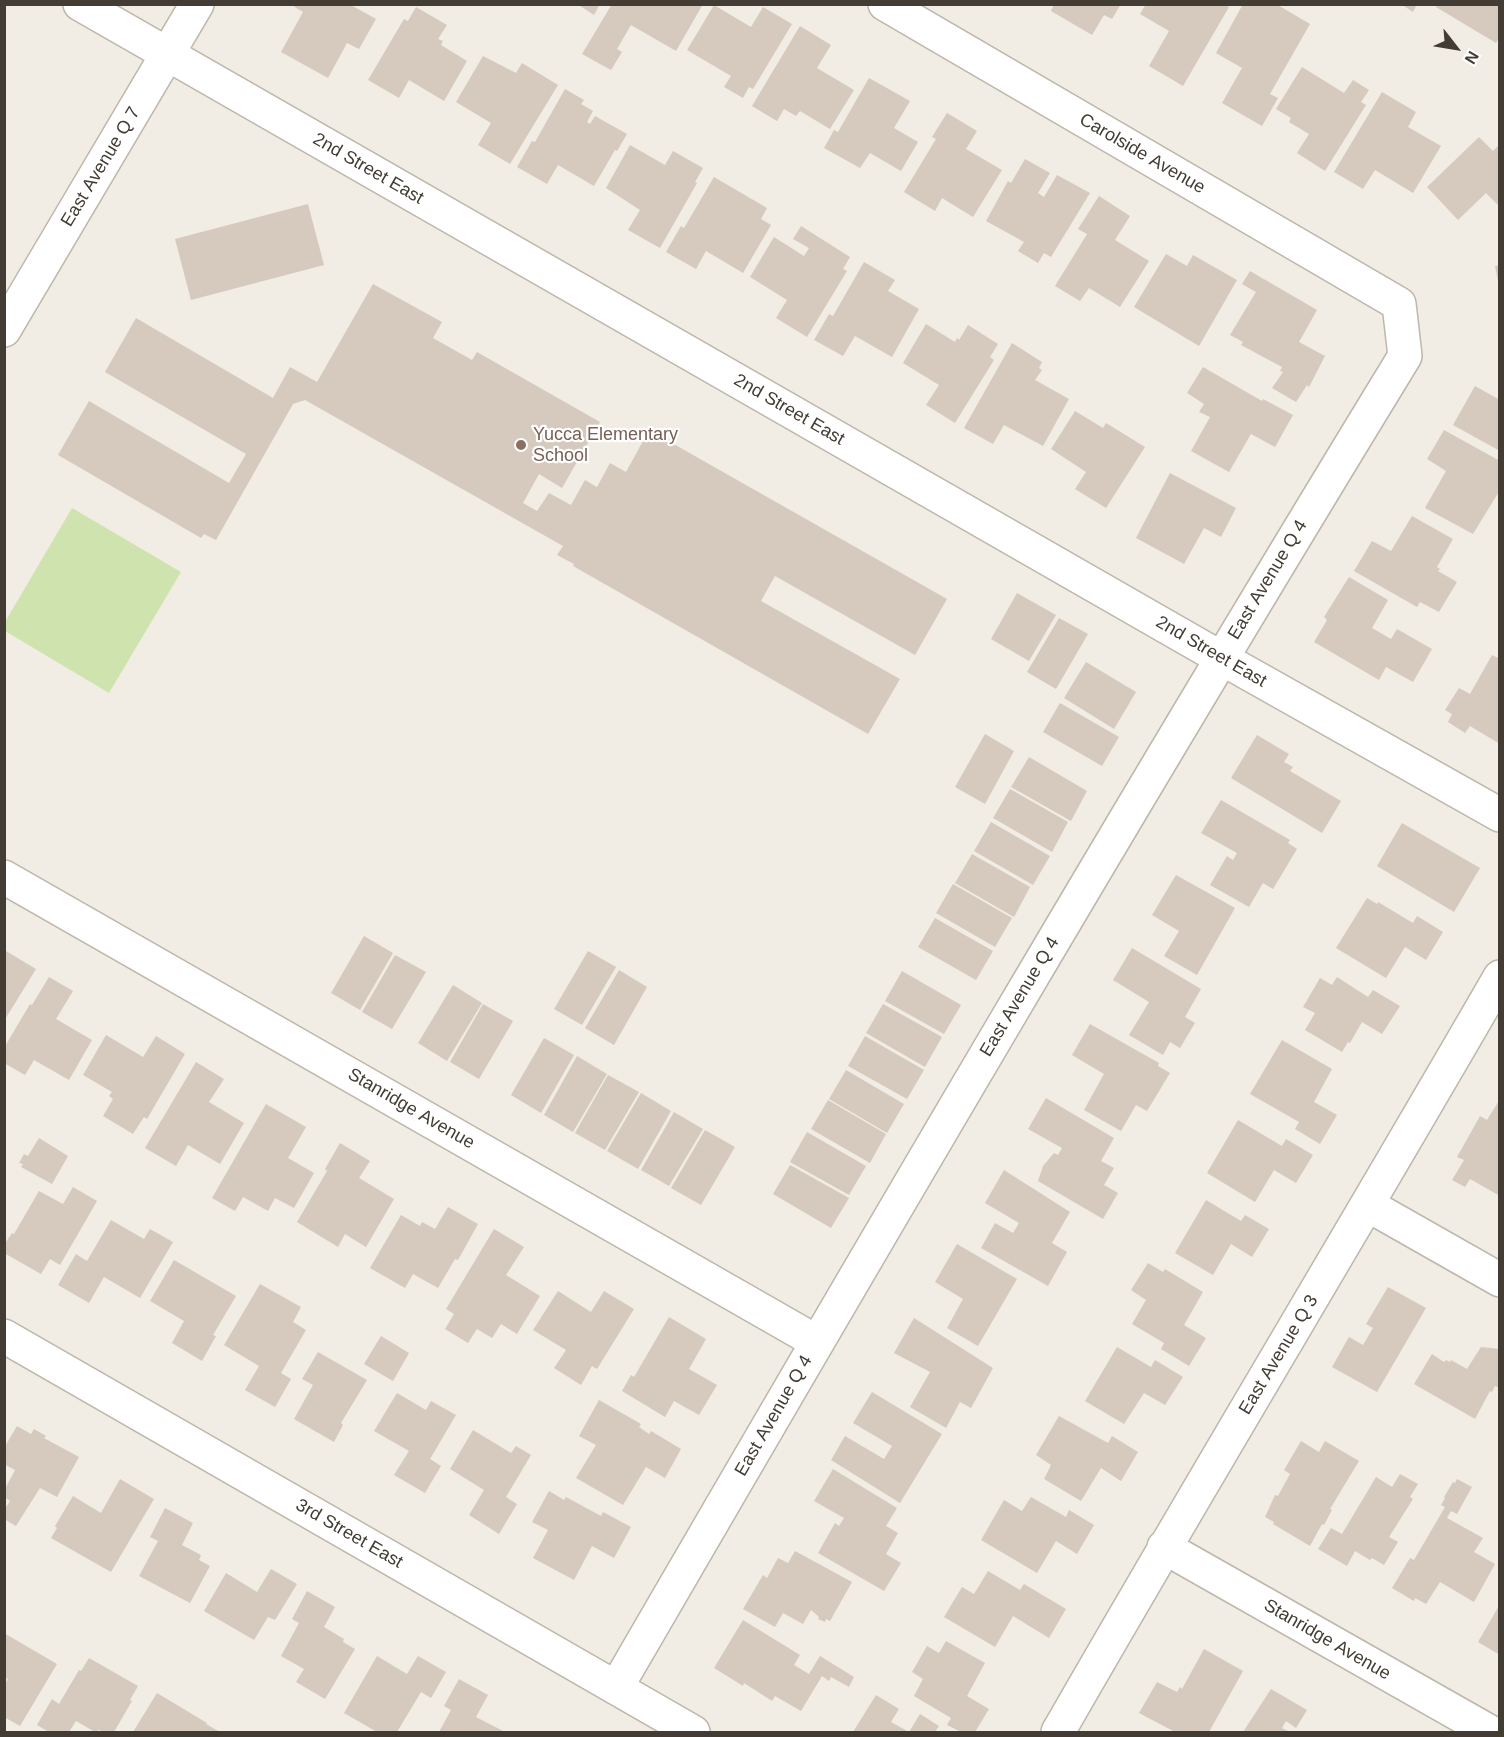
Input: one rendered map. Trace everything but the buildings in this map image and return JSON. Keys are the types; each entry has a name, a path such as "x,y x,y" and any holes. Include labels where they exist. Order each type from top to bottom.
{"street":[{"name":"2nd Street East","path":"80,4 1221,658 1500,815"},
{"name":"East Avenue Q 7","path":"4,330 197,4"},
{"name":"Carolside Avenue","path":"885,4 1399,304"},
{"name":"East Avenue Q 4","path":"616,1688 817,1342 1221,658 1405,356 1399,304"},
{"name":"Stanridge Avenue","path":"4,877 817,1342"},
{"name":"East Avenue Q 3","path":"1058,1732 1164,1547 1368,1205 1500,976"},
{"path":"1368,1205 1500,1280"},
{"name":"3rd Street East","path":"4,1336 693,1732"},
{"name":"Stanridge Avenue","path":"1164,1547 1490,1732"}],"green space":[{"path":"72,508 181,572 109,693 5,631 5,622"}],"place":[{"name":"Yucca Elementary School","path":"521,445"}]}
